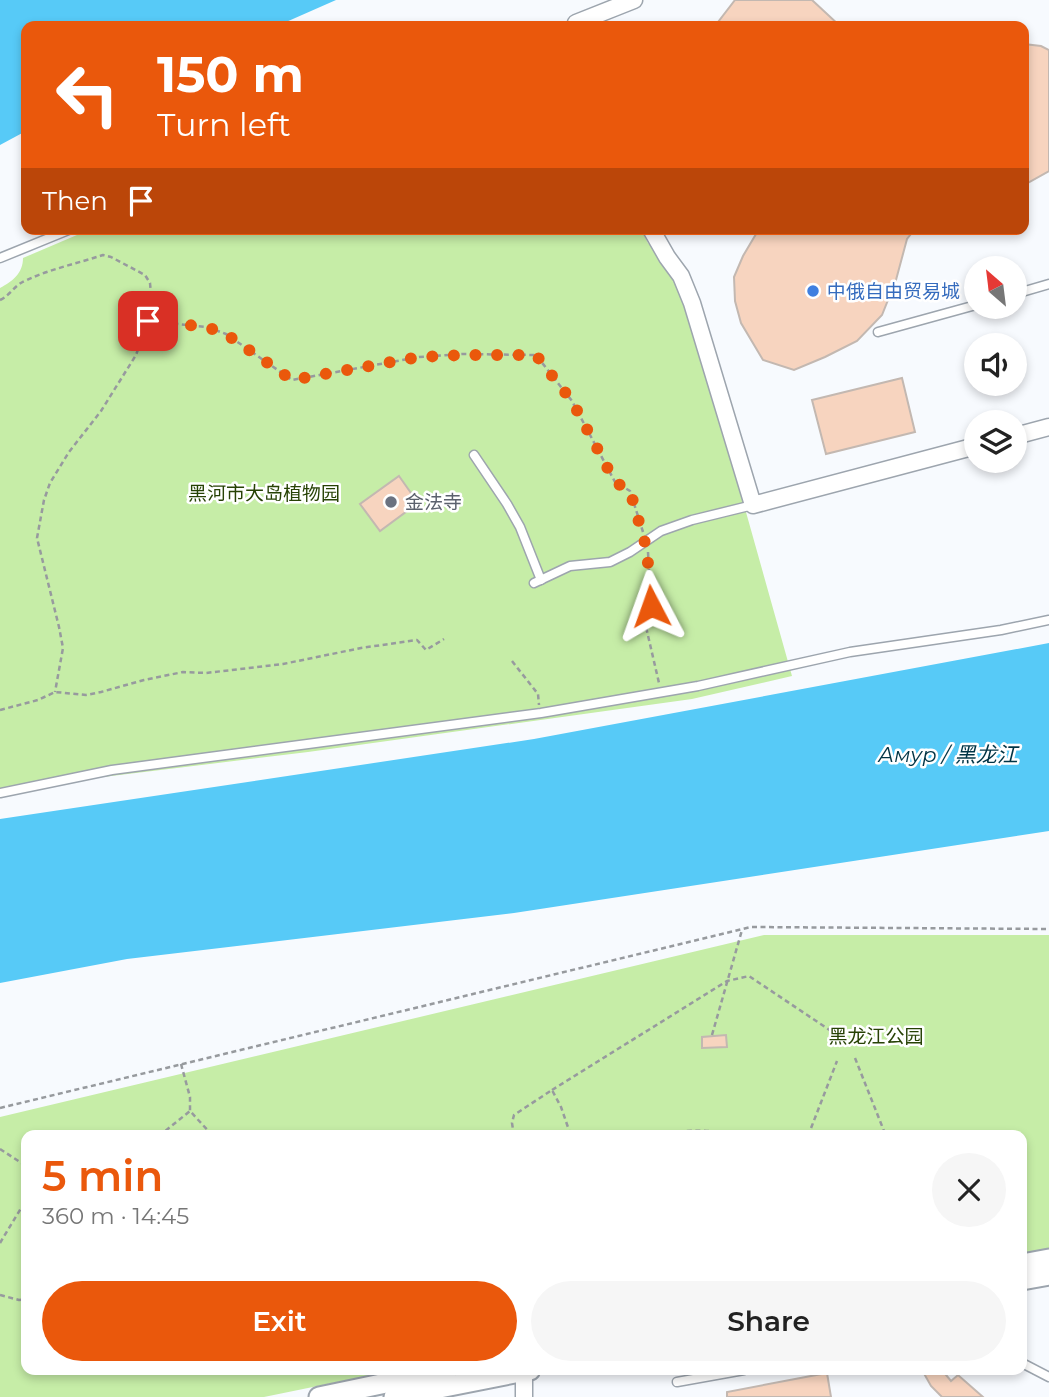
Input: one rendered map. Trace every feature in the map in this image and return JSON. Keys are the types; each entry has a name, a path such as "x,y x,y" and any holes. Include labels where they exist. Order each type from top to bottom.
{"street":[{"path":"581,21 634,0"},
{"path":"654,235 681,276 692,303 753,505 964,449"},
{"path":"1027,433 1049,427"},
{"path":"1027,1263 1049,1259"},
{"path":"1027,1279 1049,1275"},
{"path":"318,1397 424,1375"},
{"path":"394,1397 506,1375"},
{"path":"524,1397 526,1375"}],"lane":[{"path":"0,258 56,235"},
{"path":"1027,290 1049,284"},
{"path":"878,332 964,308"},
{"path":"474,455 520,527 538,581 570,566 610,562 661,531 692,520 753,505"},
{"path":"0,793 112,770 541,713 661,694 850,652 1001,630 1049,620"},
{"path":"1027,1366 1049,1377"},
{"path":"677,1382 716,1375"}],"path":[{"path":"0,300 10,295 14,288 27,279 103,255 145,275 150,284 148,321 136,355 101,411 69,452 50,483 44,500 37,538 63,648 55,692"},
{"path":"148,321 207,327 226,334 292,380 419,357 536,355 572,401 615,482 630,491 647,550 651,606 646,626 661,694"},
{"path":"0,710 38,700 55,692 86,695 183,672 206,673 283,664 417,640 426,650 444,639"},
{"path":"512,661 538,694 541,713"},
{"path":"0,1108 751,927 1049,929"},
{"path":"712,1035 742,930"},
{"path":"513,1130 514,1115 727,981 749,976 831,1031"},
{"path":"855,1058 884,1130"},
{"path":"810,1130 837,1061"},
{"path":"181,1064 190,1097 190,1111 207,1130"},
{"path":"552,1090 570,1130"},
{"path":"166,1130 190,1111"},
{"path":"0,1149 21,1163"},
{"path":"0,1243 21,1208"},
{"path":"0,1295 21,1300"}],"green space":[{"name":"黑河市大岛植物园","path":"77,235 644,235 648,243 662,256 687,302 792,676 692,699 308,752 95,778 0,796 0,288 16,276 23,258"},
{"name":"黑龙江公园","path":"764,935 1049,935 1049,1250 1027,1253 1027,1130 21,1130 21,1375 372,1375 264,1397 0,1397 0,1117"}],"water":[{"path":"0,0 336,0 288,21 21,21 21,134 0,145"},
{"name":"Амур / 黑龙江","path":"1049,643 1049,831 514,913 127,959 0,983 0,819 534,739"}],"building":[{"path":"735,0 812,0 835,21 719,21"},
{"path":"1029,45 1049,50 1049,171 1029,182"},
{"name":"中俄自由贸易城","path":"755,235 910,235 882,315 857,341 794,370 763,360 741,323 735,301 734,277"},
{"path":"902,378 915,432 826,454 812,400"},
{"path":"399,476 418,503 380,531 360,504"},
{"path":"726,1035 727,1047 702,1048 702,1037"},
{"path":"827,1375 831,1397 727,1397 727,1392"},
{"path":"925,1375 946,1375 951,1381 958,1375 983,1397 942,1397"}],"place":[{"name":"中俄自由贸易城","path":"813,291"},
{"name":"金法寺","path":"391,502"}],"route":[{"path":"148,321 207,327 226,334 292,380 419,357 536,355 572,401 615,482 630,491 647,550 651,606"}]}
